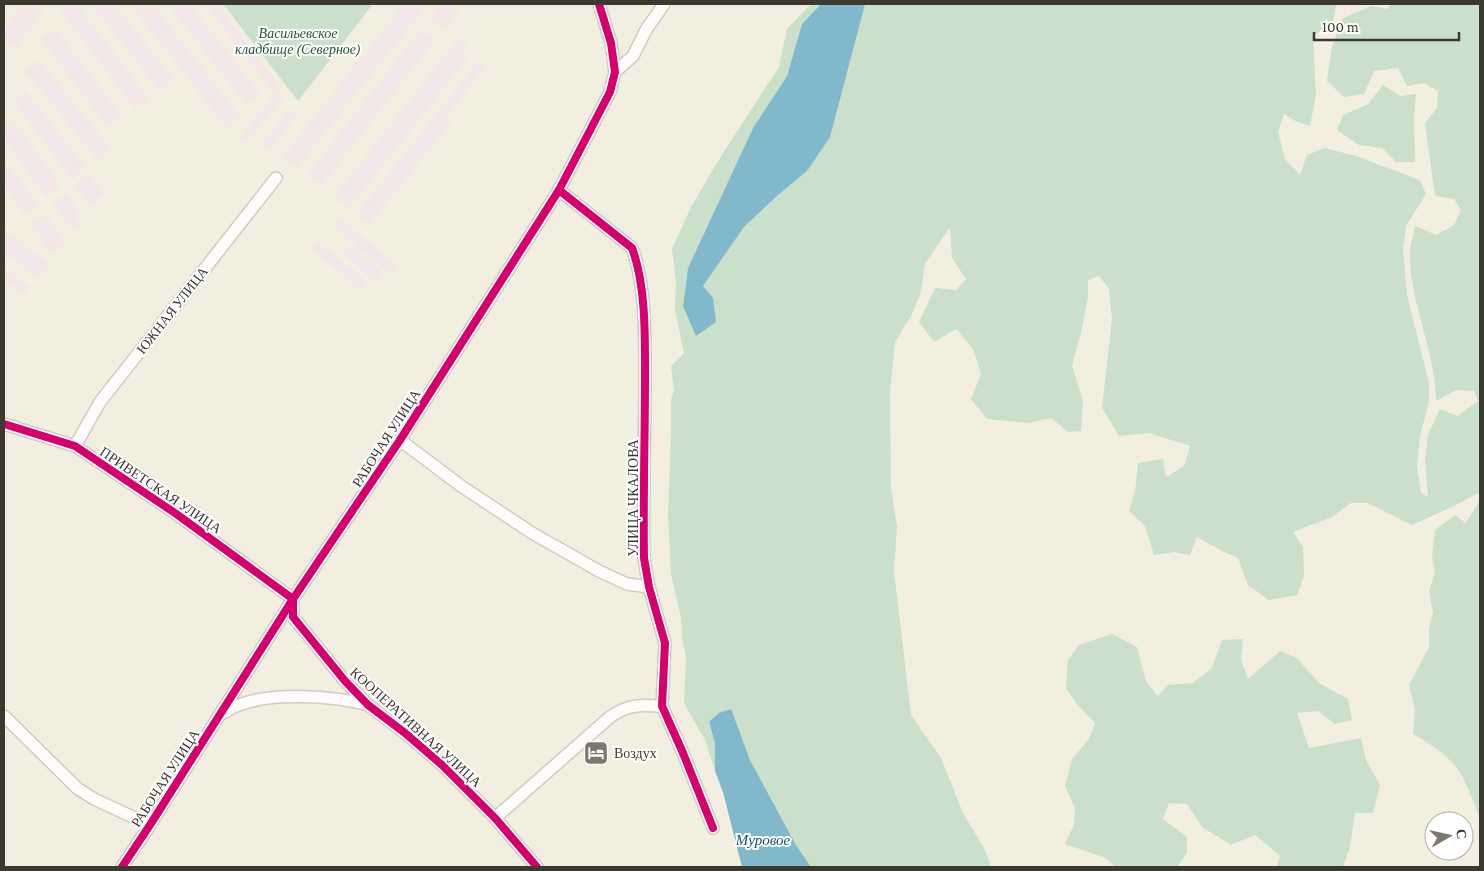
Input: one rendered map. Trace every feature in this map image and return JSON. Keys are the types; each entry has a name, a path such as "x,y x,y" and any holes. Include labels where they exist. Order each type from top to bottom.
{"street":[{"name":"РАБОЧАЯ УЛИЦА","path":"122,867 293,599 400,440 559,190 610,92 615,72 612,43 599,4"},
{"path":"615,72 633,56 646,30 664,4"},
{"name":"ЮЖНАЯ УЛИЦА","path":"74,446 100,402 276,178"},
{"name":"УЛИЦА ЧКАЛОВА","path":"559,190 632,248 636,259 645,340 644,558 649,587 665,643 662,706 713,828"},
{"name":"ПРИВЕТСКАЯ УЛИЦА","path":"4,424 74,446 175,513 293,599"},
{"path":"400,440 461,486 532,533 598,571 627,584 649,587"},
{"name":"КООПЕРАТИВНАЯ УЛИЦА","path":"293,599 293,617 345,681 368,705 405,733 442,765 495,818 537,867"},
{"path":"221,714 242,704 269,698 324,697 348,699 368,705"},
{"path":"495,818 610,716 622,708 638,704 662,706"},
{"path":"4,716 77,788 94,799 150,825"}],"shaded area":[{"path":"23,4 48,4 17,47 4,37 4,32"},
{"path":"70,4 77,4 149,99 135,109 61,11"},
{"path":"91,4 114,4 174,79 160,91"},
{"path":"130,4 152,4 241,117 227,128"},
{"path":"168,4 190,4 260,94 246,105"},
{"path":"206,4 217,4 279,84 272,90"},
{"path":"404,4 428,4 297,168 283,157"},
{"path":"441,4 464,4 444,30 429,18"},
{"path":"55,29 122,116 108,127 41,39"},
{"path":"421,29 435,40 322,185 308,174"},
{"path":"459,38 467,44 462,51 469,56 349,209 334,197"},
{"path":"39,60 111,149 98,160 25,71"},
{"path":"478,62 485,67 446,116 452,121 370,224 357,214"},
{"path":"26,91 86,168 72,179 13,101"},
{"path":"278,91 285,96 246,144 239,138"},
{"path":"290,110 299,112 268,150 262,144"},
{"path":"13,119 61,186 46,197 4,138 4,125"},
{"path":"4,160 38,205 24,215 4,187"},
{"path":"89,174 104,194 90,205 75,185"},
{"path":"66,193 80,212 75,217 81,226 74,231 52,204"},
{"path":"45,214 66,242 52,253 31,224"},
{"path":"339,217 397,266 390,275 332,225"},
{"path":"4,229 49,265 37,278 4,251"},
{"path":"318,242 368,283 362,291 312,249"},
{"path":"349,245 383,274 377,283 342,253"},
{"path":"4,267 30,287 24,295 4,279"}],"green space":[{"name":"Васильевское кладбище (Северное)","path":"223,4 373,4 298,101"},
{"path":"811,4 821,4 802,24 787,76 753,128 688,268 683,306 713,298 702,287 744,227 807,171 865,4 1336,4 1333,23 1313,36 1316,95 1310,126 1297,122 1284,114 1278,132 1285,159 1300,175 1307,155 1325,148 1356,156 1420,180 1426,194 1406,226 1403,250 1407,295 1429,383 1429,402 1420,436 1417,466 1421,493 1428,497 1425,462 1428,435 1440,409 1458,416 1478,401 1474,391 1456,390 1436,401 1432,363 1413,288 1410,249 1415,226 1436,235 1454,225 1461,210 1454,199 1435,196 1425,123 1437,108 1438,91 1424,83 1407,86 1398,68 1374,71 1364,94 1344,97 1327,81 1332,46 1343,18 1371,6 1388,9 1390,4 1480,4 1480,492 1412,525 1368,503 1351,503 1332,517 1293,532 1303,547 1304,576 1297,595 1269,600 1248,585 1238,558 1197,537 1190,555 1174,552 1154,555 1145,526 1129,511 1135,491 1138,463 1163,459 1166,477 1184,466 1190,446 1149,433 1119,436 1102,408 1112,319 1109,289 1099,276 1088,280 1088,297 1072,366 1083,400 1081,431 1068,432 1051,418 1028,423 987,419 971,399 981,374 973,349 956,329 934,342 919,322 935,288 956,290 966,279 952,258 950,227 925,264 921,292 912,314 895,342 890,392 891,488 897,526 894,571 911,715 941,758 963,813 985,850 991,867 811,867 796,845 750,760 730,709 709,722 715,743 715,771 705,740 684,703 686,657 681,618 671,574 668,515 671,400 674,391 671,366 684,353 675,310 676,280 672,249 691,207 723,153 779,67 787,29"},
{"path":"1383,85 1401,96 1416,94 1414,115 1415,162 1396,162 1382,148 1359,145 1337,130 1343,115 1368,104"},
{"path":"1480,500 1480,819 1456,766 1436,748 1413,734 1415,710 1409,685 1429,647 1429,628 1433,613 1429,591 1435,572 1432,557 1435,530 1455,515 1466,523"},
{"path":"1112,634 1137,647 1146,681 1158,696 1168,685 1193,683 1212,668 1222,640 1243,639 1241,659 1248,679 1280,651 1297,658 1319,683 1348,699 1352,720 1335,724 1318,711 1297,713 1309,748 1361,738 1366,760 1380,785 1373,813 1355,813 1350,847 1343,867 1277,867 1280,856 1255,835 1231,845 1202,827 1187,804 1169,803 1163,819 1187,837 1187,853 1177,867 1115,867 1106,858 1065,844 1074,825 1075,808 1065,786 1072,759 1089,739 1095,723 1077,704 1066,688 1068,660 1079,645"}],"water":[{"path":"821,4 865,4 830,137 807,171 744,227 703,286 713,298 716,322 696,336 683,306 688,268 753,128 787,76 802,24"},
{"name":"Муровое","path":"731,709 750,760 796,845 811,867 742,867 723,792 715,771 715,743 709,722 719,713"}],"cycle path":[{"path":"122,867 293,599 400,440 559,190 610,92 615,72 611,43 599,4"},
{"path":"559,190 632,248 637,263 645,328 644,558 649,587 665,643 662,706 713,828"},
{"path":"4,424 75,446 175,513 293,599 293,617 345,681 368,705 405,733 442,765 495,818 537,867"}],"place":[{"name":"Воздух","path":"596,753"}]}
